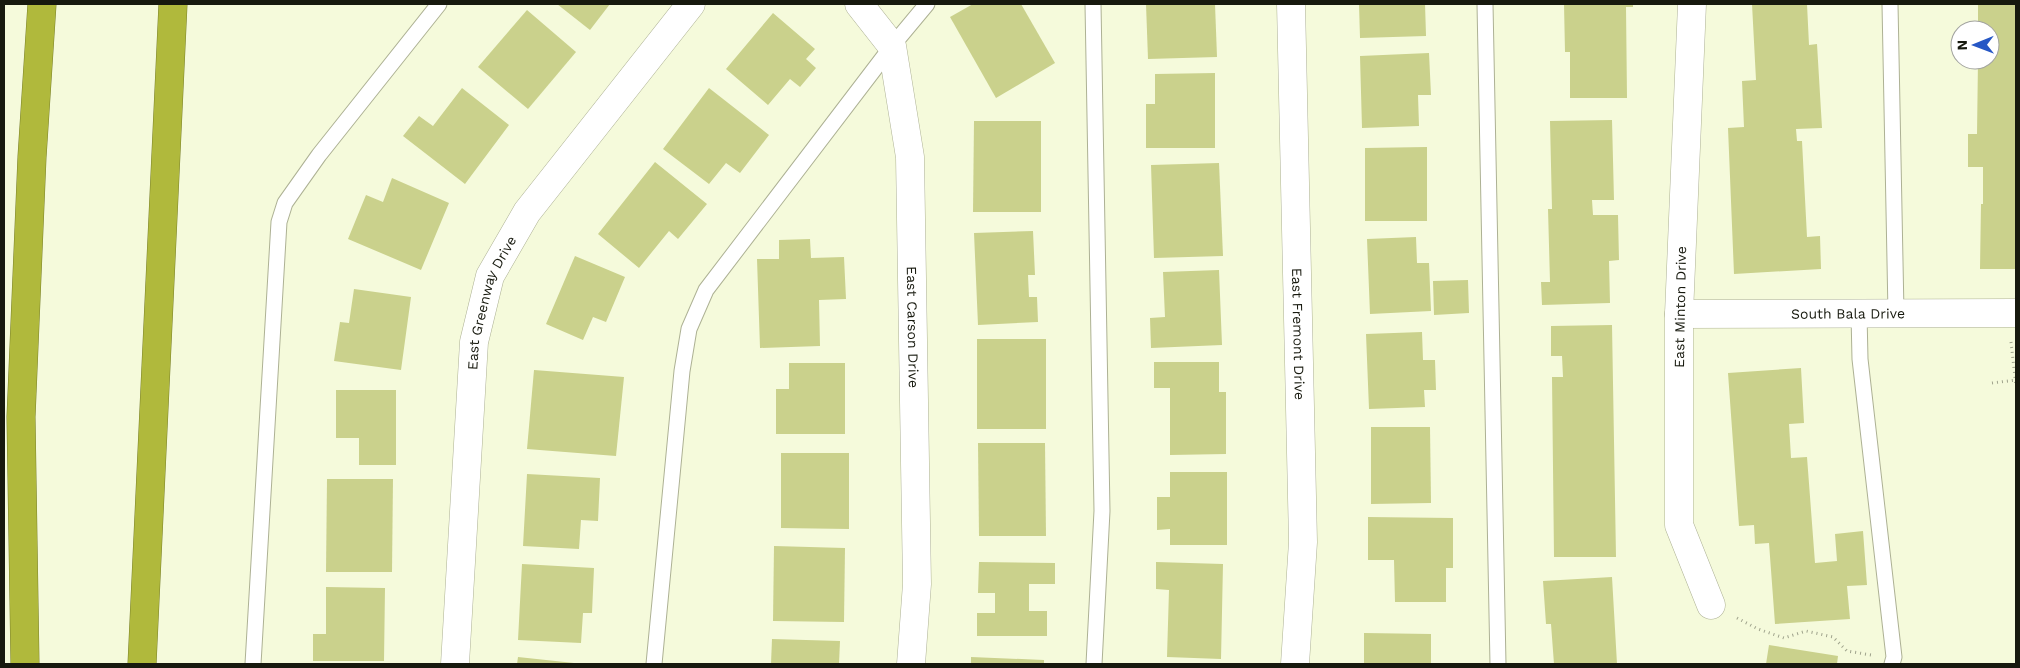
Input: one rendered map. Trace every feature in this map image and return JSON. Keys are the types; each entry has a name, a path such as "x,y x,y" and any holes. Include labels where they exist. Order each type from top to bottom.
{"highway":[{"path":"25,664 21,417 31,167 42,4"},
{"path":"142,664 172,4"}],"street":[{"name":"East Greenway Drive","path":"455,664 474,342 490,276 527,212 691,4"},
{"name":"East Carson Drive","path":"859,4 892,46 910,157 917,584 910,664"},
{"name":"East Fremont Drive","path":"1291,4 1303,542 1295,664"},
{"name":"East Minton Drive","path":"1692,4 1679,314 1678,525 1711,605"},
{"name":"South Bala Drive","path":"1679,314 2013,314"}],"lane":[{"path":"253,664 279,222 285,202 319,155 439,4"},
{"path":"654,664 682,371 689,329 706,290 892,46 927,4"},
{"path":"1093,4 1102,511 1094,664"},
{"path":"1485,4 1498,664"},
{"path":"1890,4 1896,313"},
{"path":"1859,314 1860,359 1894,656 1893,663"}],"path":[{"path":"2013,314 2016,386"},
{"path":"1992,383 2016,380"},
{"path":"1711,605 1758,629 1784,638 1806,631 1833,637 1847,651 1881,656 1893,663"}],"building":[{"path":"557,4 610,4 590,30"},
{"path":"973,4 1021,4 1055,63 996,98 950,17"},
{"path":"1146,4 1215,4 1217,57 1148,59"},
{"path":"1359,4 1425,4 1426,36 1360,38"},
{"path":"1564,4 1633,4 1633,7 1626,7 1627,98 1570,98 1570,52 1565,52"},
{"path":"1752,4 1807,4 1809,45 1817,44 1822,128 1796,129 1797,141 1802,141 1807,237 1820,236 1821,269 1734,274 1728,128 1744,127 1742,81 1756,80"},
{"path":"1978,4 2016,4 2016,269 1980,269 1983,167 1968,167 1968,134 1977,134 1978,70 2000,70 2000,20 1978,20"},
{"path":"527,10 576,52 528,109 478,67"},
{"path":"773,13 815,49 806,59 816,68 800,87 790,79 768,105 726,69"},
{"path":"1429,53 1431,95 1418,95 1419,126 1362,128 1360,56"},
{"path":"1215,73 1215,148 1146,148 1146,104 1155,104 1155,74"},
{"path":"462,88 509,125 465,184 403,136 419,116 433,126"},
{"path":"709,88 769,135 740,173 726,163 709,184 663,149"},
{"path":"1612,120 1614,200 1592,200 1593,215 1618,215 1619,260 1609,261 1610,303 1542,305 1541,282 1550,282 1548,209 1552,209 1550,121"},
{"path":"974,121 1041,121 1041,212 973,212"},
{"path":"1427,147 1427,221 1365,221 1365,148"},
{"path":"655,162 707,204 678,239 669,231 639,268 598,234"},
{"path":"1219,163 1223,256 1154,258 1151,165"},
{"path":"392,178 449,203 421,270 348,239 366,195 383,202"},
{"path":"1033,231 1035,275 1028,275 1029,297 1037,297 1038,322 978,325 974,233"},
{"path":"1416,237 1417,263 1429,263 1431,311 1370,314 1367,239"},
{"path":"810,239 811,258 844,257 846,299 819,300 820,346 760,348 757,259 779,259 779,240"},
{"path":"575,256 625,277 606,322 593,317 583,340 546,324"},
{"path":"1219,270 1222,345 1151,348 1150,318 1165,317 1163,272"},
{"path":"1468,280 1469,313 1434,315 1433,281"},
{"path":"354,289 411,297 401,370 334,361 340,322 349,323"},
{"path":"1612,325 1616,557 1554,557 1552,377 1563,377 1562,356 1551,356 1551,326"},
{"path":"1422,332 1423,360 1435,360 1436,390 1424,390 1425,407 1369,409 1366,334"},
{"path":"977,339 1046,339 1046,429 977,429"},
{"path":"1154,362 1219,362 1219,392 1226,392 1226,454 1170,455 1170,388 1154,388"},
{"path":"789,363 845,363 845,434 776,434 776,389 789,389"},
{"path":"1801,368 1804,423 1789,424 1791,458 1807,457 1815,563 1837,561 1835,534 1863,531 1867,585 1847,586 1850,619 1775,624 1769,543 1755,544 1754,525 1739,526 1728,373"},
{"path":"534,370 624,377 616,456 527,449"},
{"path":"336,390 396,390 396,465 359,465 359,438 336,438"},
{"path":"1371,427 1430,427 1431,503 1371,504"},
{"path":"978,443 1045,443 1046,536 979,536"},
{"path":"781,453 849,453 849,529 781,528"},
{"path":"1170,472 1227,472 1227,545 1170,545 1170,529 1157,530 1157,497 1170,497"},
{"path":"527,474 600,478 598,521 581,520 579,549 523,546"},
{"path":"327,479 393,479 392,572 326,572"},
{"path":"1368,517 1453,518 1453,568 1446,568 1446,602 1395,602 1394,560 1368,560"},
{"path":"774,546 845,548 844,622 773,621"},
{"path":"979,562 1055,563 1055,584 1029,584 1029,611 1047,611 1047,636 977,636 977,613 995,613 995,593 978,593"},
{"path":"1156,562 1223,564 1221,659 1167,657 1169,590 1156,589"},
{"path":"522,564 594,568 592,613 583,613 581,643 518,640"},
{"path":"1612,577 1617,664 1554,664 1551,624 1546,624 1543,581"},
{"path":"326,587 385,588 384,661 313,661 313,634 326,634"},
{"path":"1364,633 1431,634 1431,664 1364,664"},
{"path":"772,639 840,641 839,664 771,664"},
{"path":"1769,645 1838,656 1837,664 1766,664"},
{"path":"518,657 574,663 574,664 517,664"},
{"path":"971,657 1044,660 1044,664 971,664"}]}
